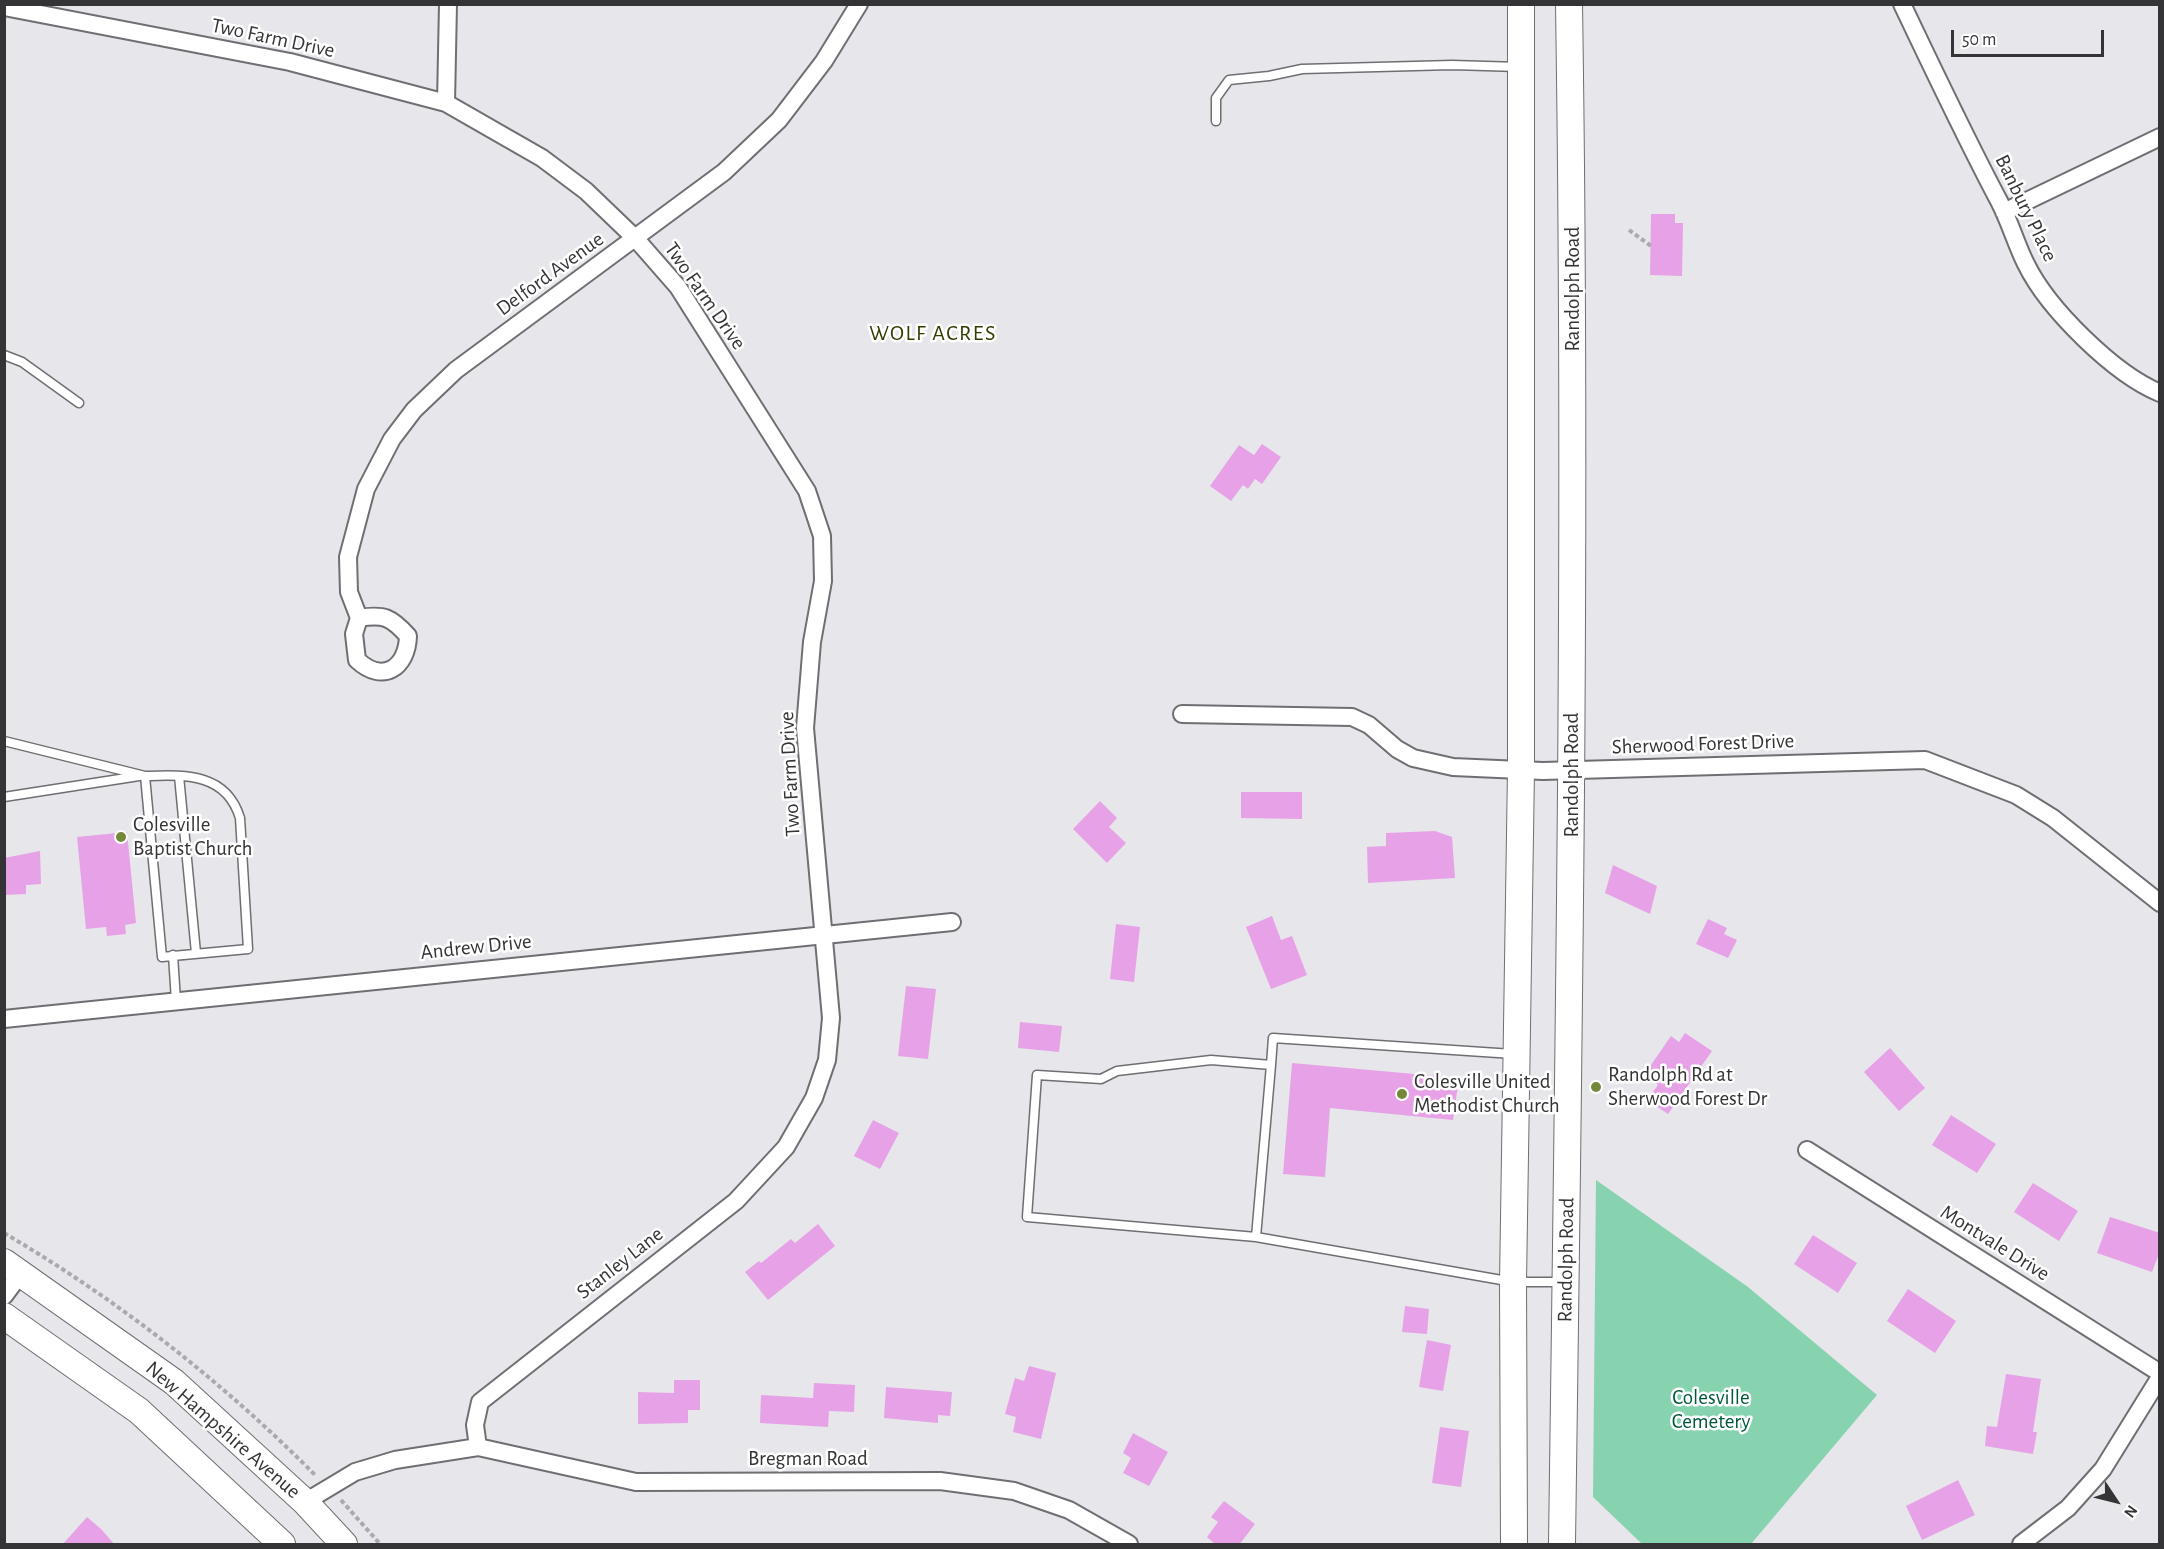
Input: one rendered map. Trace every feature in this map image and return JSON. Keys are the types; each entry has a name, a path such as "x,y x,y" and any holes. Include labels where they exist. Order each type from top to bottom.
{"main road":[{"path":"1514,1545 1516,1054 1521,770 1521,4"},
{"name":"Randolph Road","path":"1562,1545 1572,770 1574,301 1569,4"},
{"name":"New Hampshire Avenue","path":"13,1267 174,1382 305,1502 344,1545"},
{"name":"New Hampshire Avenue","path":"4,1316 139,1411 282,1545"}],"street":[{"path":"446,103 448,4"},
{"name":"Delford Avenue","path":"359,618 349,592 348,557 366,489 392,439 414,410 456,370 724,172 779,120 824,61 860,4"},
{"name":"Banbury Place","path":"1902,4 2004,212 2027,266 2054,306 2087,341 2129,374 2160,393"},
{"name":"Two Farm Drive","path":"4,7 290,62 446,103 542,158 586,191 636,239 678,287 807,491 822,536 824,581 812,642 806,728 824,933"},
{"path":"2004,212 2160,137"},
{"name":"Sherwood Forest Drive","path":"1182,714 1352,717 1369,725 1397,749 1413,758 1453,767 1572,770 1925,760 2016,795 2054,818 2160,903"},
{"name":"Andrew Drive","path":"4,1019 824,933 952,922"},
{"name":"Stanley Lane","path":"478,1447 475,1425 480,1402 736,1201 786,1147 814,1098 827,1060 831,1018 824,933"},
{"name":"Montvale Drive","path":"1807,1150 2160,1375"},
{"path":"4,1296 13,1267"},
{"path":"2021,1545 2068,1508 2103,1469 2160,1375"},
{"path":"305,1502 356,1472 395,1460 478,1447"},
{"name":"Bregman Road","path":"478,1447 636,1482 940,1481 1014,1491 1069,1510 1129,1545"}],"lane":[{"path":"1216,121 1216,98 1229,80 1269,76 1302,69 1452,65 1521,67"},
{"path":"4,355 22,362 79,403"},
{"path":"4,741 145,776"},
{"path":"4,796 145,776 199,776 218,787 235,804 240,818 248,949 162,957 145,776"},
{"path":"179,776 196,953"},
{"path":"173,955 176,1001"},
{"path":"1256,1238 1274,1038 1516,1054"},
{"path":"1271,1065 1211,1060 1117,1071 1101,1079 1037,1075 1027,1216 1256,1238 1514,1282 1566,1282"}],"path":[{"path":"1629,230 1651,246"}],"green space":[{"name":"Colesville Cemetery","path":"1596,1180 1748,1287 1877,1395 1751,1544 1642,1544 1593,1497"}],"building":[{"path":"1651,214 1675,214 1675,223 1683,223 1682,276 1650,275"},
{"path":"1262,444 1281,457 1262,484 1255,479 1248,489 1243,485 1231,501 1210,486 1239,445 1254,455"},
{"path":"1241,792 1302,792 1302,819 1241,818"},
{"path":"1100,801 1117,818 1109,827 1126,843 1107,863 1073,829"},
{"path":"1435,831 1452,837 1455,878 1368,883 1367,847 1386,846 1386,833"},
{"path":"127,832 136,923 125,925 126,934 107,936 106,927 86,929 77,837"},
{"path":"40,851 41,884 26,885 26,894 4,895 4,858"},
{"path":"1613,865 1657,886 1650,914 1605,893"},
{"path":"1272,916 1281,940 1292,936 1307,975 1271,989 1246,927"},
{"path":"1708,919 1727,928 1724,934 1737,940 1728,958 1696,944"},
{"path":"1116,924 1140,927 1134,982 1110,979"},
{"path":"906,986 936,989 928,1059 898,1056"},
{"path":"1020,1022 1062,1026 1059,1052 1018,1048"},
{"path":"1685,1033 1712,1051 1668,1114 1647,1100 1658,1085 1644,1075 1671,1036 1679,1042"},
{"path":"1890,1048 1925,1088 1899,1111 1864,1072"},
{"path":"1292,1063 1459,1078 1453,1120 1330,1108 1325,1177 1283,1174"},
{"path":"1951,1115 1996,1144 1977,1173 1932,1145"},
{"path":"873,1120 899,1133 880,1169 854,1156"},
{"path":"2033,1183 2078,1211 2059,1241 2014,1212"},
{"path":"2110,1217 2160,1233 2160,1251 2152,1272 2097,1253"},
{"path":"818,1224 835,1246 768,1300 745,1272 759,1261 761,1263 791,1239 795,1243"},
{"path":"1813,1235 1857,1263 1838,1293 1794,1264"},
{"path":"1908,1289 1956,1321 1935,1353 1887,1321"},
{"path":"1405,1306 1429,1309 1427,1334 1402,1332"},
{"path":"1427,1340 1451,1345 1443,1391 1419,1387"},
{"path":"1029,1366 1056,1373 1041,1439 1013,1432 1016,1417 1005,1414 1015,1378 1024,1381"},
{"path":"2006,1374 2041,1379 2033,1432 2037,1432 2033,1454 1985,1446 1987,1426 1997,1427"},
{"path":"674,1380 700,1380 700,1410 688,1410 688,1423 638,1424 638,1392 674,1393"},
{"path":"814,1383 855,1385 854,1412 829,1411 828,1427 760,1423 761,1395 813,1398"},
{"path":"886,1387 952,1392 950,1416 938,1415 938,1423 884,1418"},
{"path":"1440,1427 1469,1431 1461,1487 1432,1483"},
{"path":"1133,1433 1168,1452 1149,1486 1123,1473 1131,1458 1123,1453"},
{"path":"1958,1480 1975,1515 1922,1540 1906,1506"},
{"path":"1224,1501 1255,1524 1239,1545 1216,1545 1207,1537 1218,1522 1211,1517"},
{"path":"87,1517 101,1529 115,1545 62,1545"}],"place":[{"name":"Colesville Baptist Church","path":"121,837"},
{"name":"Randolph Rd at Sherwood Forest Dr","path":"1596,1087"},
{"name":"Colesville United Methodist Church","path":"1402,1094"}],"district":[{"name":"WOLF ACRES","path":"933,333"}]}
